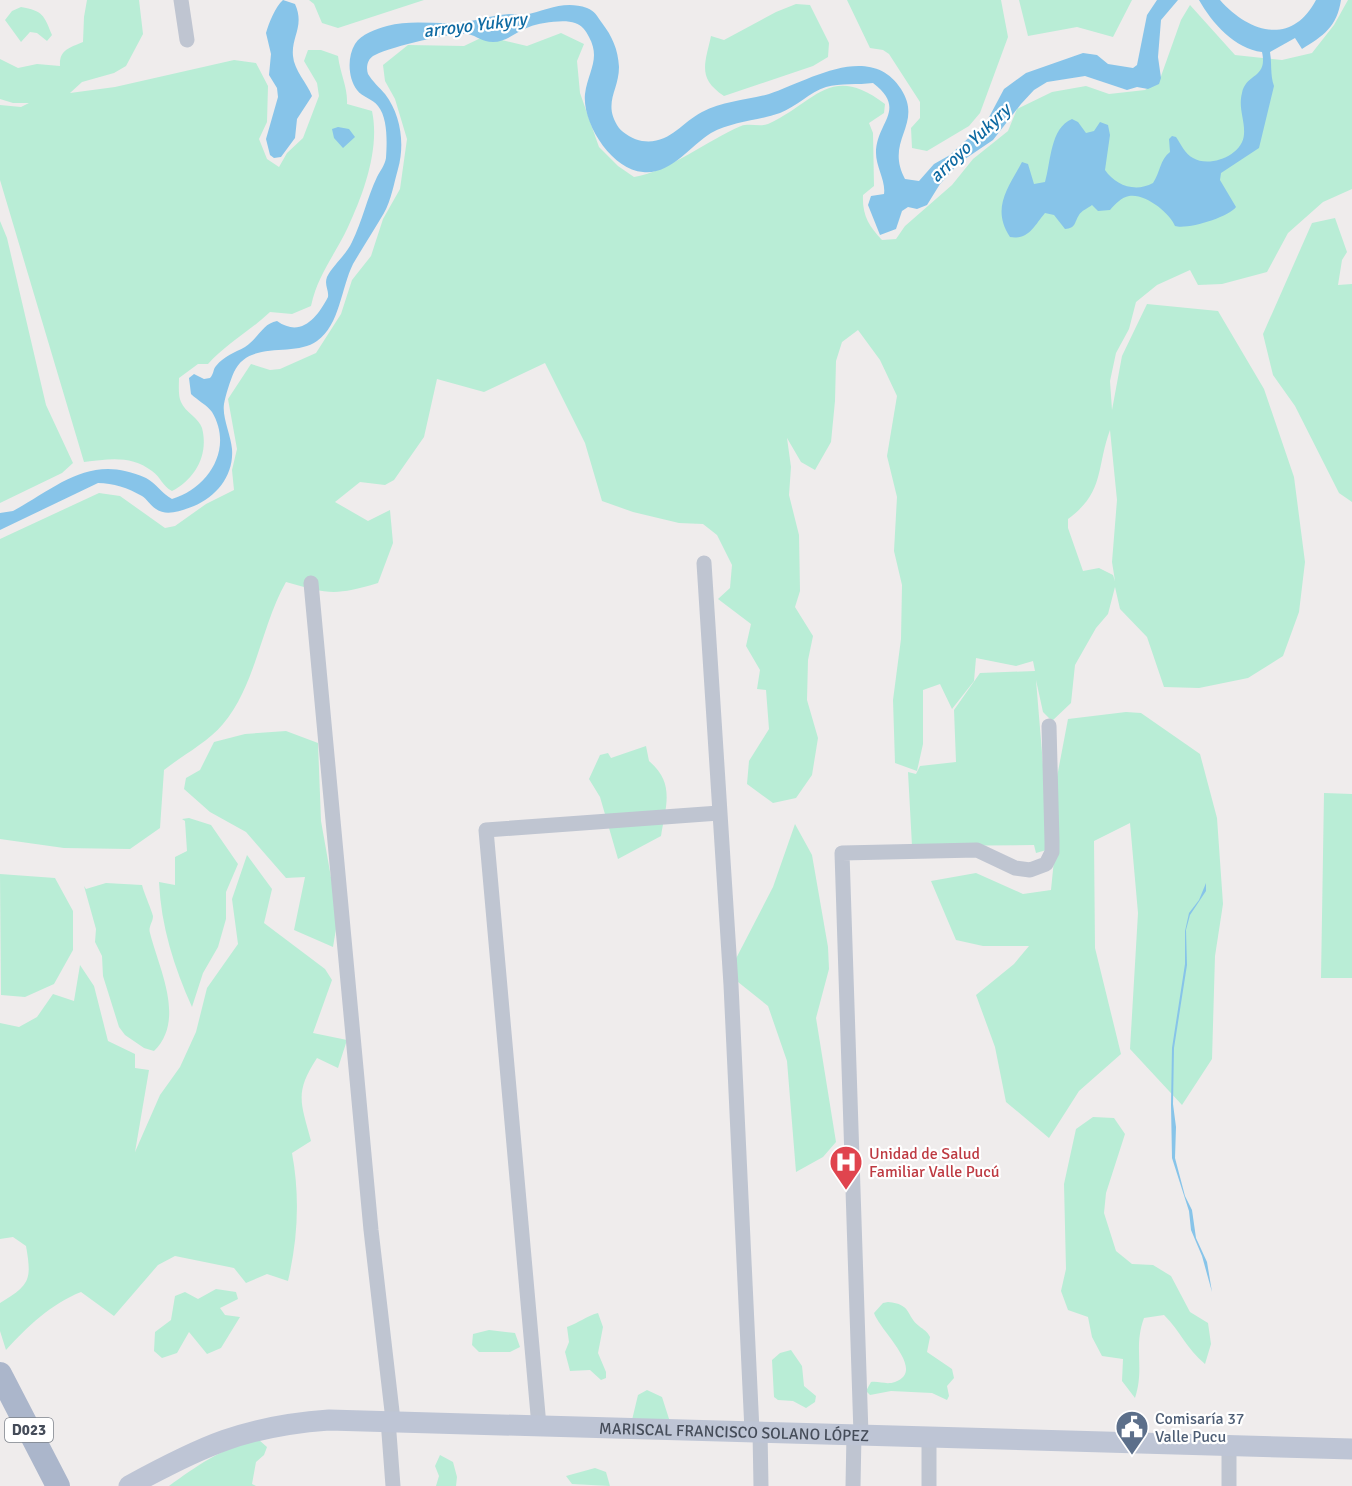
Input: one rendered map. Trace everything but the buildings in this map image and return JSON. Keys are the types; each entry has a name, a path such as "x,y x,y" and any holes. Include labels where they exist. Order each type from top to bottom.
{"main road":[{"name":"D023","path":"0,1374 58,1486"},
{"name":"MARISCAL FRANCISCO SOLANO LÓPEZ","path":"129,1486 210,1444 257,1430 305,1421 391,1420 539,1426 1229,1443 1352,1449"}],"street":[{"path":"181,0 187,40"},
{"path":"704,563 761,1486"},
{"path":"311,583 371,1230 391,1420 393,1486"},
{"path":"853,1486 857,1434 842,853 977,850 1023,870 1042,866 1049,859 1052,841 1049,726"},
{"path":"539,1426 486,830 719,813"},
{"path":"928,1436 929,1486"},
{"path":"1229,1443 1229,1486"}],"green space":[{"path":"87,0 139,0 143,34 126,66 114,73 82,82 70,93 115,87 234,60 256,63 268,86 267,122 259,139 267,159 279,167 287,153 303,138 319,96 317,83 304,61 308,50 321,50 338,56 347,104 372,111 374,140 365,185 348,227 318,284 311,306 292,314 270,312 208,364 198,364 179,378 180,400 202,428 204,448 193,473 172,491 155,473 136,462 119,459 84,462 0,180 0,105 21,107 29,103 13,103 0,99 0,59 18,68 37,64 60,66 63,53 83,42"},
{"path":"309,0 424,0 338,28 322,23 314,4"},
{"path":"847,0 1001,0 1008,37 980,113 969,126 927,151 912,148 911,128 920,118 920,102 889,54 883,50 870,48"},
{"path":"1019,0 1132,0 1113,37 1077,27 1028,36"},
{"path":"1348,0 1352,0 1352,189 1323,202 1288,233 1267,272 1222,284 1198,285 1190,270 1157,285 1136,302 1129,329 1116,353 1110,381 1112,410 1122,356 1147,304 1218,311 1264,389 1294,477 1305,562 1299,612 1283,656 1248,678 1199,688 1164,687 1147,637 1120,609 1115,587 1108,614 1096,628 1075,665 1071,703 1052,721 1043,712 1036,680 1050,849 1036,853 1034,845 912,846 908,772 916,774 920,766 956,762 954,710 980,673 1035,671 1033,661 1016,666 976,658 974,681 952,709 940,684 923,690 923,744 917,771 895,763 893,700 901,639 902,585 894,551 897,497 887,456 897,396 880,360 858,330 842,342 836,361 831,442 815,470 801,462 787,438 791,467 789,495 799,535 800,591 795,607 813,636 808,660 807,700 818,738 812,775 796,798 773,803 747,784 749,761 769,729 766,690 757,689 760,670 746,646 751,624 718,599 730,588 732,565 717,535 703,524 679,523 633,512 602,501 585,443 545,363 484,392 437,379 424,437 394,480 385,485 360,482 335,502 368,521 390,510 393,543 378,583 332,592 286,582 270,617 251,674 234,709 210,737 164,770 160,828 130,849 64,848 0,839 0,539 99,493 120,496 165,528 175,526 206,504 234,490 232,470 237,449 228,399 251,364 270,370 280,369 316,353 341,314 352,280 371,256 383,219 400,189 407,139 395,99 385,81 383,65 408,45 464,46 485,36 527,46 561,33 584,44 577,61 580,93 599,147 618,166 634,177 660,169 741,126 768,124 824,90 836,86 850,86 866,92 885,104 884,113 869,123 873,133 874,186 863,195 867,220 882,240 896,239 905,226 952,185 973,159 1008,131 1017,109 1052,92 1086,86 1109,94 1145,90 1160,79 1181,20 1190,5 1235,55 1282,60 1312,53 1334,25","holes":["1110,430 1117,500 1112,562 1115,581 1113,575 1099,568 1083,571 1068,528 1068,519 1080,509 1094,489"]},
{"path":"796,4 810,5 829,43 828,57 813,66 724,96 715,89 706,76 705,70 711,36 724,40"},
{"path":"21,7 34,10 42,15 52,35 47,41 37,33 30,32 21,42 5,20 12,11"},
{"path":"1335,218 1347,252 1342,260 1338,285 1352,284 1352,502 1339,493 1295,406 1273,375 1263,334 1312,223"},
{"path":"0,221 7,238 46,405 73,463 62,473 0,503"},
{"path":"1126,712 1141,713 1200,754 1217,818 1223,904 1215,956 1212,1059 1182,1105 1130,1049 1138,913 1130,823 1094,841 1095,948 1121,1054 1079,1091 1049,1138 1006,1102 995,1047 976,995 1014,964 1029,946 983,946 956,940 931,881 976,873 1023,894 1051,890 1057,830 1057,777 1068,719"},
{"path":"286,731 318,743 321,821 338,917 333,947 294,930 305,877 286,878 246,832 210,812 184,789 186,778 200,770 214,742 245,734"},
{"path":"646,746 649,761 657,769 666,786 667,795 661,836 618,859 600,797 589,779 600,755 608,753 611,758"},
{"path":"1324,793 1352,794 1352,978 1321,978"},
{"path":"189,818 211,825 238,864 226,892 226,919 218,947 203,973 192,1007 170,946 162,914 159,882 175,885 175,857 187,851 185,821 182,819"},
{"path":"795,824 812,855 828,947 829,969 816,1018 836,1142 823,1157 796,1172 787,1061 768,1006 728,974 773,887"},
{"path":"247,855 272,889 264,923 325,969 332,980 313,1033 347,1040 338,1068 317,1058 302,1090 302,1107 311,1141 292,1153 297,1217 288,1281 267,1274 246,1283 234,1268 175,1256 158,1265 114,1316 81,1292 40,1316 6,1350 0,1331 0,1303 23,1286 29,1267 26,1246 13,1237 0,1239 0,1023 19,1027 37,1017 53,994 74,1001 80,965 94,986 108,1041 135,1054 135,1068 149,1070 135,1152 160,1095 180,1067 196,1032 207,988 238,944 232,899"},
{"path":"0,874 55,878 73,911 73,950 54,984 25,997 1,995"},
{"path":"106,883 142,885 152,914 150,931 164,978 169,1010 168,1025 163,1039 154,1051 144,1048 125,1035 119,1027 103,976 102,956 95,942 96,929 84,886 86,889"},
{"path":"1093,1117 1114,1118 1125,1134 1106,1193 1104,1213 1116,1251 1132,1264 1153,1265 1171,1276 1190,1312 1208,1323 1211,1344 1205,1364 1164,1315 1144,1318 1139,1339 1139,1377 1135,1398 1122,1381 1123,1359 1102,1356 1092,1337 1088,1317 1068,1310 1061,1291 1066,1269 1064,1184 1076,1129"},
{"path":"216,1289 236,1292 238,1299 220,1308 225,1315 240,1317 221,1348 207,1354 189,1332 177,1353 162,1358 154,1351 155,1332 171,1320 175,1296 185,1292 198,1299"},
{"path":"888,1302 905,1308 930,1337 927,1352 952,1369 954,1378 947,1386 949,1396 947,1400 932,1393 891,1391 870,1395 866,1391 871,1382 895,1382 904,1377 906,1369 899,1350 874,1313 883,1303"},
{"path":"598,1313 603,1327 598,1353 606,1372 606,1378 601,1380 590,1370 570,1371 565,1352 569,1342 567,1327"},
{"path":"489,1330 515,1333 520,1347 510,1352 479,1352 472,1345 473,1334"},
{"path":"791,1350 802,1366 804,1386 816,1396 815,1402 806,1408 793,1401 778,1400 774,1397 772,1360 780,1353"},
{"path":"647,1390 662,1397 670,1422 632,1420 638,1395"},
{"path":"259,1440 267,1447 264,1455 256,1462 252,1484 256,1486 169,1486 223,1452"},
{"path":"440,1455 453,1462 457,1477 456,1486 436,1486 439,1476 435,1466"},
{"path":"595,1468 606,1472 610,1486 572,1484 566,1476"}],"water":[{"path":"283,0 295,4 298,12 293,56 312,96 297,119 295,138 281,157 274,158 270,155 266,139 278,97 277,88 269,75 271,54 266,33 275,11"},
{"name":"arroyo Yukyry","path":"1157,0 1178,0 1161,20 1158,57 1161,78 1159,84 1148,89 1137,87 1127,90 1085,76 1047,82 1034,90 993,140 959,163 940,184 927,205 917,209 908,207 902,211 896,229 880,235 868,205 871,196 884,194 884,184 876,153 877,142 889,109 883,92 873,83 826,87 780,113 719,129 671,164 653,172 643,172 620,163 610,154 601,143 588,118 585,94 594,52 588,35 577,24 565,21 539,24 493,42 468,34 449,35 391,49 373,56 367,64 367,72 390,102 400,130 400,159 389,203 353,264 331,326 325,334 307,346 261,352 250,356 241,362 234,372 224,404 232,459 222,484 202,502 170,513 156,509 144,497 131,491 115,485 98,483 0,530 0,513 13,511 76,475 109,469 126,471 146,478 172,499 197,486 206,476 219,453 218,426 210,409 191,394 189,378 194,374 204,379 210,378 219,363 250,344 272,322 277,321 286,326 301,326 319,312 328,297 327,277 352,242 373,185 385,163 387,138 384,117 376,104 357,90 350,74 352,49 361,37 369,32 404,23 463,22 509,14 525,15 563,5 587,8 596,14 606,28 617,54 619,67 612,104 614,119 623,132 642,141 660,140 702,112 718,105 769,94 838,69 856,66 873,68 888,75 901,89 907,102 907,123 899,154 900,165 905,179 919,181 934,164 950,155 987,121 1004,89 1026,73 1083,53 1097,55 1108,64 1133,68 1137,65 1147,15"},
{"path":"1199,0 1220,0 1244,20 1257,27 1270,30 1283,29 1295,24 1306,15 1316,0 1341,0 1332,24 1316,40 1302,49 1295,38 1270,52 1274,86 1259,148 1221,173 1220,180 1236,207 1217,218 1181,227 1175,226 1168,215 1156,205 1142,198 1129,196 1121,199 1110,210 1098,211 1092,205 1081,212 1071,228 1065,229 1054,215 1045,213 1027,234 1010,237 1004,227 1002,217 1002,207 1007,190 1022,162 1028,164 1034,184 1045,182 1055,138 1065,123 1072,119 1078,122 1086,133 1094,131 1100,122 1108,125 1110,135 1105,170 1114,180 1126,186 1139,187 1153,183 1164,158 1170,152 1169,139 1172,136 1176,137 1188,154 1200,161 1216,161 1232,154 1238,148 1244,134 1242,93 1244,87 1262,67 1262,52 1243,46 1225,34"},
{"path":"338,127 349,129 355,137 343,148 334,138 332,129"},
{"path":"1206,883 1206,891 1190,915 1186,930 1187,965 1174,1048 1173,1104 1176,1127 1175,1158 1185,1196 1192,1210 1196,1238 1207,1262 1212,1292 1202,1256 1191,1230 1189,1211 1172,1158 1171,1105 1172,1048 1185,964 1185,931 1189,913 1199,900"}],"place":[{"name":"Unidad de Salud Familiar Valle Pucú","path":"846,1191"},
{"name":"Comisaría 37 Valle Pucu","path":"1132,1456"}]}
